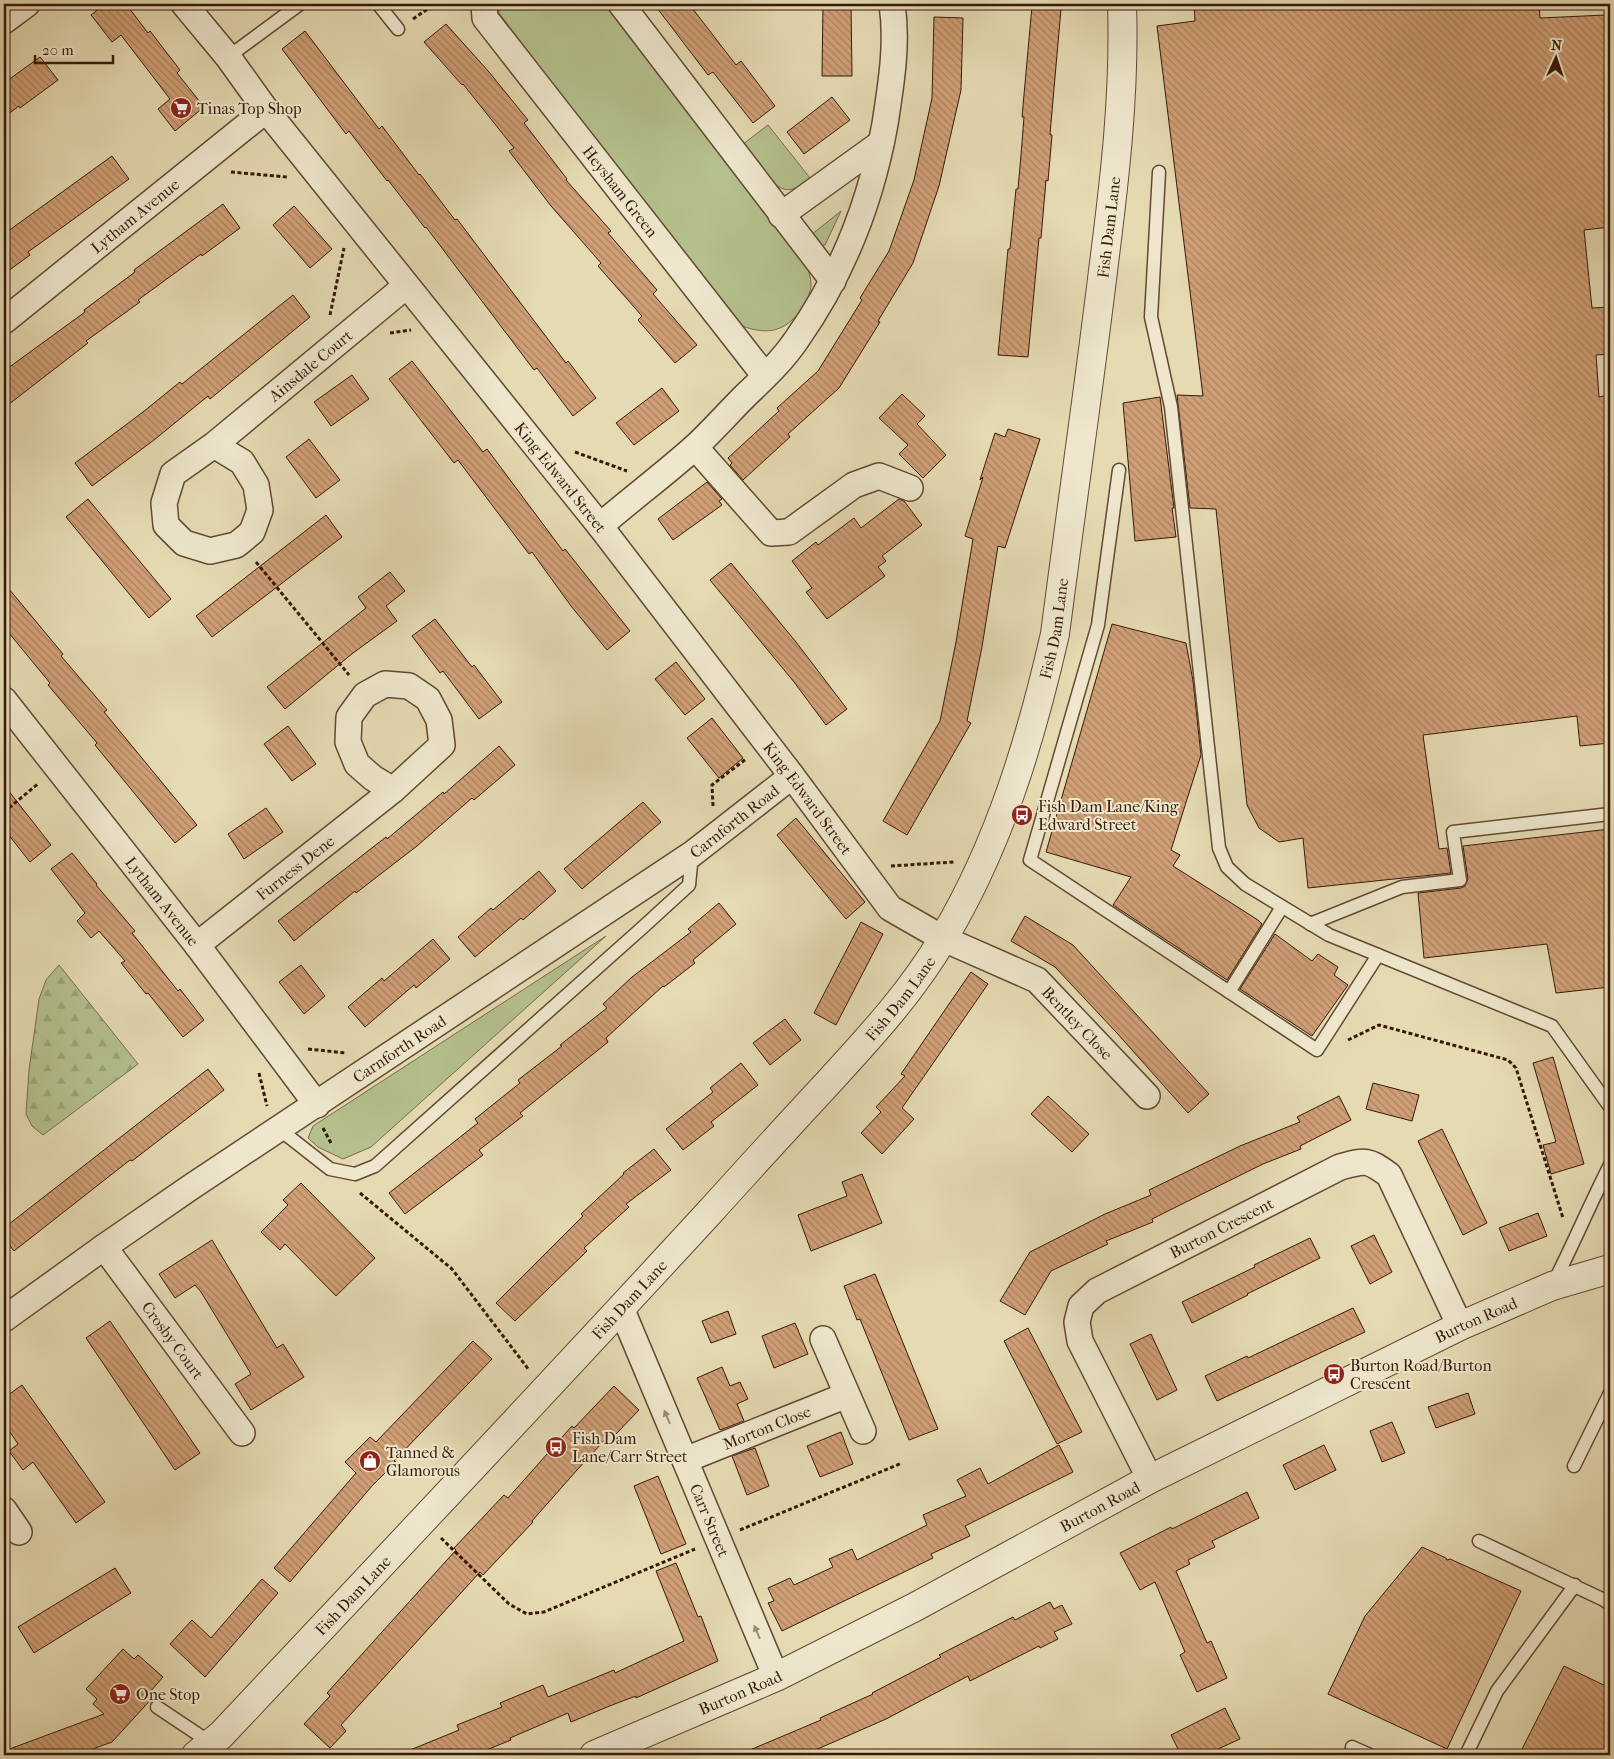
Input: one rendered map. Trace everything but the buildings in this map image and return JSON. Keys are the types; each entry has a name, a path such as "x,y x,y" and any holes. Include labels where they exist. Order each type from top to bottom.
{"street":[{"path":"4,21 27,4"},
{"name":"King Edward Street","path":"184,4 228,57 266,110 406,286 600,526 792,776 890,908 944,938"},
{"name":"Heysham Green","path":"484,4 485,18 765,376"},
{"path":"621,4 833,281"},
{"path":"600,526 695,446 765,376 796,340 833,281 856,230 872,184 881,143 893,75 894,21 892,4"},
{"name":"Fish Dam Lane","path":"203,1749 221,1735 545,1390 847,1062 902,1000 944,938 967,896 984,859 1022,762 1055,634 1098,317 1115,172 1123,42 1122,4"},
{"name":"Lytham Avenue","path":"4,321 266,110"},
{"path":"782,216 881,143"},
{"name":"Ainsdale Court","path":"240,542 236,545 210,551 184,543 166,525 164,504 172,474 214,445 406,286"},
{"path":"214,445 242,462 256,485 260,510 252,532 240,542"},
{"path":"695,446 771,533 788,532 854,485 880,476 910,488"},
{"name":"Furness Dene","path":"197,945 394,790 442,744 439,720 428,699 409,686 385,684 365,695 349,717 348,742 357,764 373,778 394,790"},
{"name":"Lytham Avenue","path":"4,700 197,945 272,1045 314,1106"},
{"name":"Carnforth Road","path":"4,1319 104,1247 692,854 792,776"},
{"name":"Bentley Close","path":"944,938 1037,980 1146,1096"},
{"name":"Burton Crescent","path":"1150,1479 1080,1341 1077,1322 1081,1306 1097,1291 1340,1167 1358,1162 1371,1162 1389,1175 1460,1326"},
{"name":"Crosby Court","path":"104,1247 242,1433"},
{"name":"Burton Road","path":"594,1755 776,1677 915,1607 1150,1479 1460,1326 1552,1286 1610,1270"},
{"name":"Carr Street","path":"621,1308 776,1677"},
{"path":"824,1339 863,1431"},
{"name":"Morton Close","path":"685,1460 847,1395"},
{"path":"4,1510 19,1532"}],"lane":[{"path":"228,57 300,4"},
{"path":"378,4 398,29"},
{"path":"1159,172 1150,317 1171,407 1220,848 1228,867 1245,884 1329,935 1552,1026 1610,1107"},
{"path":"1119,470 1098,625 1030,860 1317,1050 1378,955"},
{"path":"1310,924 1402,887 1460,880 1453,832 1610,814"},
{"path":"279,1129 330,1169 355,1174 375,1166 689,885 692,854"},
{"path":"1229,992 1282,907"},
{"path":"1552,1286 1610,1165"},
{"path":"1574,1466 1610,1393"},
{"path":"1479,1541 1610,1604"},
{"path":"1466,1755 1497,1691 1574,1586"},
{"path":"156,1706 203,1749"},
{"path":"1352,1747 1370,1755"}],"path":[{"path":"398,29 435,4"},
{"path":"193,169 321,179"},
{"path":"322,355 350,215"},
{"path":"571,450 654,481"},
{"path":"240,542 365,695"},
{"path":"715,837 712,785 767,744"},
{"path":"4,812 57,769"},
{"path":"860,868 984,859"},
{"path":"272,1045 387,1057"},
{"path":"314,1106 347,1172"},
{"path":"330,1169 452,1269 545,1390"},
{"path":"423,1520 509,1604 527,1614 544,1612 902,1463"}],"green space":[{"path":"498,4 604,4 795,246 806,264 811,280 811,288 803,307 793,319 786,325 770,331 752,329 732,322 499,13"},
{"path":"768,125 810,178 793,189 785,189 771,181 742,145"},
{"path":"841,211 825,245 821,246 811,235"},
{"path":"606,936 371,1147 343,1159 318,1147 308,1138 313,1126"},
{"path":"59,965 138,1064 43,1135 32,1126 26,1114 29,1070 39,999 46,980"}],"place":[{"name":"Tinas Top Shop","path":"181,108"},
{"name":"Fish Dam Lane/King Edward Street","path":"1022,815"},
{"name":"Burton Road/Burton Crescent","path":"1334,1374"},
{"name":"Fish Dam Lane/Carr Street","path":"556,1447"},
{"name":"Tanned & Glamorous","path":"370,1461"},
{"name":"One Stop","path":"120,1694"}]}
